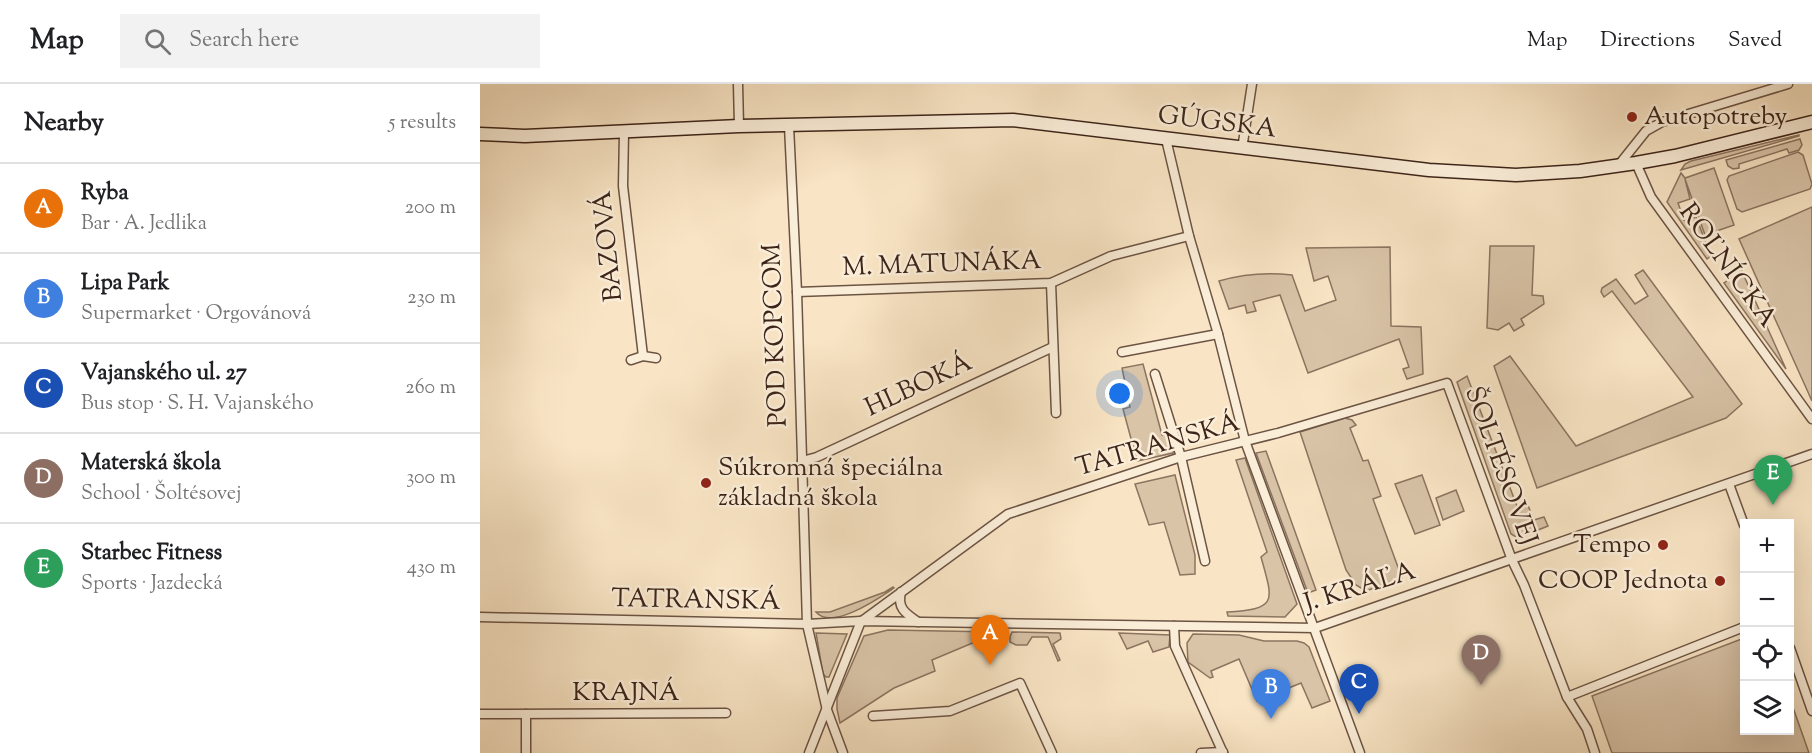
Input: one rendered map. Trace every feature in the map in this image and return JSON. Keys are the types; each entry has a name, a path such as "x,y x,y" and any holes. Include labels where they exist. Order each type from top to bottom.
{"main road":[{"name":"GÚGSKA","path":"480,134 525,136 739,126 1013,120 1446,172 1516,175 1580,171 1636,163 1675,156 1812,122"}],"street":[{"path":"738,84 739,126"},
{"path":"1242,149 1252,84"},
{"path":"1617,166 1646,131 1662,122 1788,84"},
{"name":"POD KOPCOM","path":"789,126 797,292 807,624 827,710 843,753"},
{"name":"BAZOVÁ","path":"624,132 623,186 643,356"},
{"path":"1166,139 1189,236 1218,334 1245,441 1360,753"},
{"name":"ROĽNÍCKA","path":"1636,163 1651,197 1812,419"},
{"name":"M. MATUNÁKA","path":"797,292 1051,283 1111,256 1189,236"},
{"path":"1051,283 1056,413"},
{"path":"1122,351 1218,334"},
{"name":"HLBOKÁ","path":"802,461 817,458 1053,347"},
{"path":"631,360 643,356 656,358"},
{"path":"1155,374 1181,457 1205,561"},
{"name":"TATRANSKÁ","path":"480,617 807,624 861,621 1008,514 1181,457 1447,383"},
{"name":"ŠOLTÉSOVEJ","path":"1447,383 1512,560 1568,698 1587,729 1596,753"},
{"name":"J. KRÁĽA","path":"861,621 1315,628 1812,454"},
{"path":"1729,484 1742,519"},
{"path":"901,592 899,601 902,611 918,622"},
{"path":"809,753 861,621"},
{"path":"1174,626 1175,645 1223,752 1201,753"},
{"path":"1568,698 1740,629"},
{"path":"1794,659 1812,711"},
{"path":"873,716 950,711 1020,683 1052,753"},
{"name":"KRAJNÁ","path":"480,714 726,713"},
{"path":"526,714 526,753"}],"shaded area":[{"path":"1799,136 1681,170 1691,161"},
{"path":"1800,139 1802,145 1799,150 1789,153 1787,149 1739,164 1739,168 1733,169 1728,166 1726,160"},
{"path":"1798,152 1803,155 1812,184 1810,189 1742,212 1737,209 1727,180 1729,176"},
{"path":"1714,168 1734,225 1705,235 1685,179 1690,199 1678,203 1684,220 1696,217 1711,256 1707,259 1667,202 1681,173 1685,178"},
{"path":"1812,207 1812,401 1739,239"},
{"path":"1490,246 1534,246 1532,295 1543,296 1544,304 1521,319 1524,325 1514,331 1509,323 1498,330 1487,328"},
{"path":"1390,247 1391,326 1421,327 1423,374 1407,379 1403,369 1409,367 1399,339 1308,373 1280,295 1253,302 1256,311 1247,313 1245,305 1229,309 1219,281 1255,274 1292,275 1305,311 1336,300 1328,276 1314,281 1306,248"},
{"path":"1643,270 1742,404 1726,418 1537,488 1494,366 1510,356 1576,446 1693,397 1612,291 1604,297 1601,292 1602,288 1616,279 1635,304 1648,296 1635,275"},
{"path":"1742,271 1744,276 1786,369 1724,283"},
{"path":"1143,364 1162,435 1169,433 1174,448 1173,453 1137,461 1123,409 1130,407 1122,368"},
{"path":"1467,376 1517,506 1527,503 1534,520 1544,517 1548,526 1518,538 1511,534 1457,382"},
{"path":"1345,418 1352,420 1356,425 1350,428 1363,461 1368,460 1381,496 1373,499 1402,578 1366,591 1356,585 1346,570 1300,432"},
{"path":"1266,451 1316,590 1308,593 1256,453"},
{"path":"1245,458 1297,604 1285,617 1228,616 1227,612 1244,611 1264,605 1269,593 1261,557 1267,552 1236,460"},
{"path":"1175,475 1195,555 1195,574 1180,575 1164,522 1149,525 1135,484"},
{"path":"1422,475 1440,525 1415,534 1395,484"},
{"path":"1456,490 1464,511 1443,520 1436,498"},
{"path":"893,587 867,605 844,615 833,618 823,617 816,612 830,612"},
{"path":"888,630 995,632 997,638 994,643 985,647 982,639 932,660 935,671 894,688 840,723 837,698 864,636"},
{"path":"1012,632 1060,633 1061,639 1053,644 1060,660 1058,661 1048,637 1032,637 1027,645 1016,645 1010,642"},
{"path":"816,633 847,634 829,677 823,674"},
{"path":"1119,633 1170,635 1169,647 1153,652 1148,641 1127,649"},
{"path":"1193,634 1239,635 1264,641 1304,643 1309,647 1330,701 1312,708 1301,683 1257,701 1239,659 1211,671 1213,677 1210,678 1188,662 1187,643"},
{"path":"1740,640 1740,735 1794,735 1794,710 1809,753 1612,753 1592,696"}],"place":[{"name":"Autopotreby","path":"1632,117"},
{"name":"Súkromná špeciálna základná škola","path":"706,483"},
{"name":"Starbec Fitness","path":"1773,505"},
{"name":"Tempo","path":"1663,545"},
{"name":"COOP Jednota","path":"1720,581"},
{"name":"Ryba","path":"990,665"},
{"name":"Materská škola","path":"1481,685"},
{"name":"Vajanského ul. 27","path":"1359,714"},
{"name":"Lipa Park","path":"1271,719"}]}
